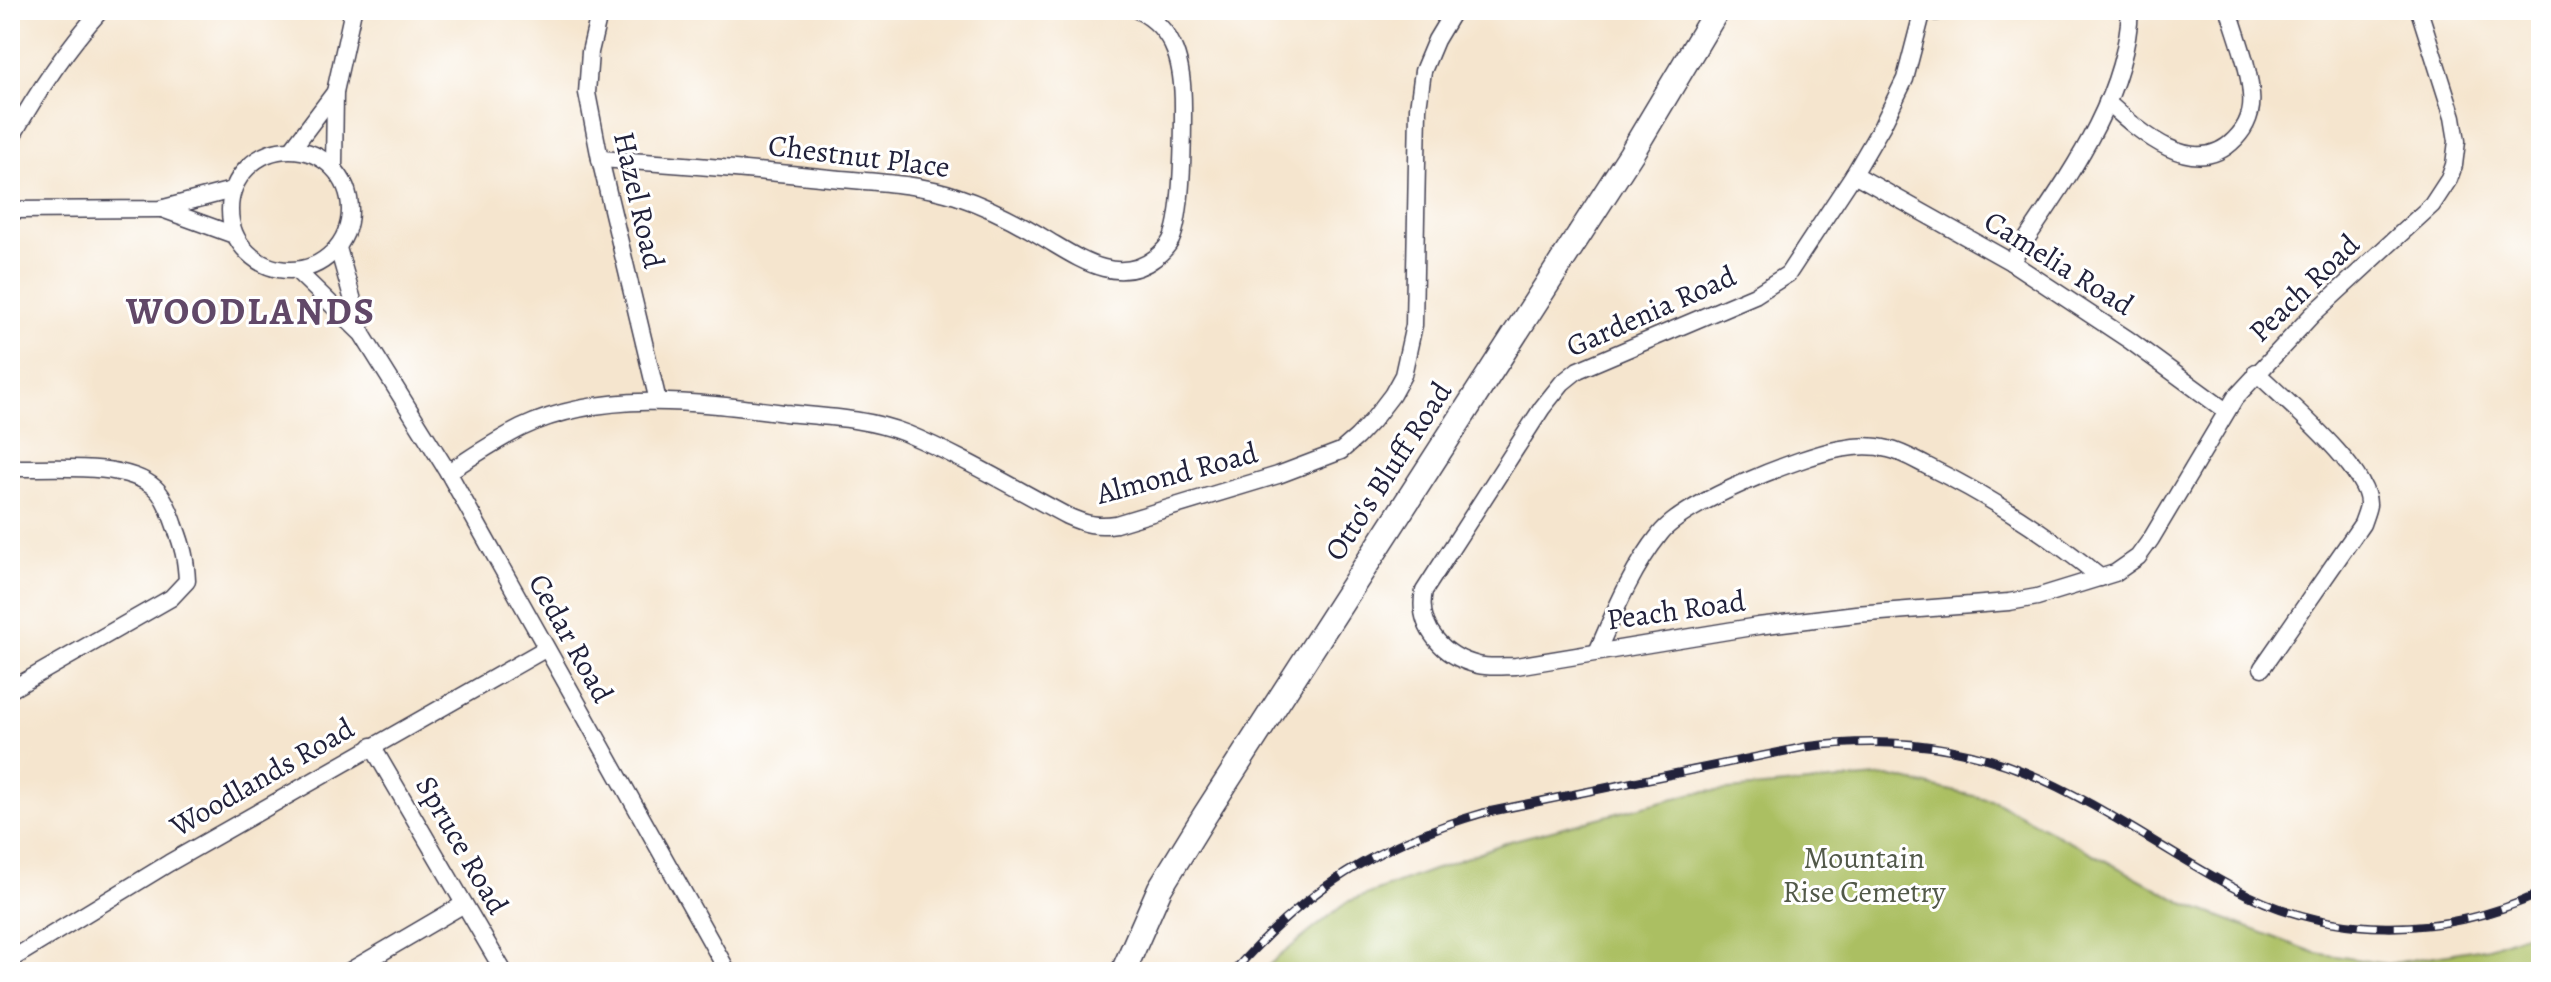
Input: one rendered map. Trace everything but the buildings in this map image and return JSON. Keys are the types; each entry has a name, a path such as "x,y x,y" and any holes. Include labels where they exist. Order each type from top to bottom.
{"main road":[{"name":"Otto's Bluff Road","path":"1123,972 1160,888 1205,815 1631,154 1717,10"}],"street":[{"path":"10,140 75,39 101,10"},
{"path":"334,167 335,92 353,10"},
{"name":"Hazel Road","path":"600,10 587,74 587,93 658,401"},
{"name":"Chestnut Place","path":"600,159 703,165 935,190 957,196 1022,224 1091,264 1107,270 1123,271 1155,258 1170,242 1178,201 1183,132 1183,83 1177,52 1157,21 1137,10"},
{"name":"Almond Road","path":"448,472 522,428 554,415 590,406 658,401 747,408 874,423 917,439 1067,516 1099,527 1278,475 1341,451 1357,437 1392,395 1403,375 1410,350 1414,325 1418,108 1423,71 1436,40 1454,10"},
{"path":"1926,10 1952,10"},
{"name":"Gardenia Road","path":"1597,652 1516,666 1481,666 1460,659 1447,651 1428,627 1421,603 1424,591 1542,408 1562,383 1578,370 1604,357 1755,295 1788,274 1882,126 1905,79 1926,10"},
{"path":"2011,262 2053,199 2107,102 2120,71 2129,35 2130,10"},
{"path":"2107,102 2137,128 2179,152 2194,155 2227,147 2246,125 2252,96 2229,10"},
{"name":"Peach Road","path":"1597,652 1828,617 1940,605 2009,602 2101,578 2115,573 2138,557 2226,411 2256,372 2312,315 2432,205 2449,179 2457,141 2453,117 2419,10"},
{"path":"292,149 335,92"},
{"path":"292,149 315,154 334,167 346,186 351,207 348,229 338,248 319,263 297,271 272,268 249,255 234,235 229,213 232,190 241,173 255,159 273,151 292,149"},
{"name":"Camelia Road","path":"1854,174 2011,262 2129,340 2226,411"},
{"path":"10,210 160,209 232,190"},
{"path":"160,209 234,235"},
{"name":"Cedar Road","path":"338,248 362,334"},
{"name":"Cedar Road","path":"297,271 362,334 448,472 728,972"},
{"path":"2256,372 2346,459 2359,478 2368,505 2362,524 2262,668"},
{"name":"Peach Road","path":"1597,652 1630,579 1661,531 1701,503 1788,465 1840,449 1864,446 1888,449 1958,481 2053,541 2101,578"},
{"path":"10,468 109,469 138,476 157,490 171,514 186,555 187,581 171,598 10,690"},
{"name":"Woodlands Road","path":"10,960 169,863 545,649"},
{"name":"Spruce Road","path":"372,746 504,972"},
{"path":"348,972 464,904"}],"green space":[{"name":"Mountain Rise Cemetry","path":"1888,776 1995,801 2186,904 2316,953 2387,964 2489,947 2541,928 2541,972 1260,972 1347,902 1510,841 1694,793"}],"railway":[{"path":"1233,972 1288,916 1316,893 1377,855 1445,825 1483,813 1805,747 1833,744 1917,745 1999,762 2078,797 2232,887 2307,917 2386,927 2425,925 2465,919 2541,893"}],"district":[{"name":"WOODLANDS","path":"251,311"}]}
